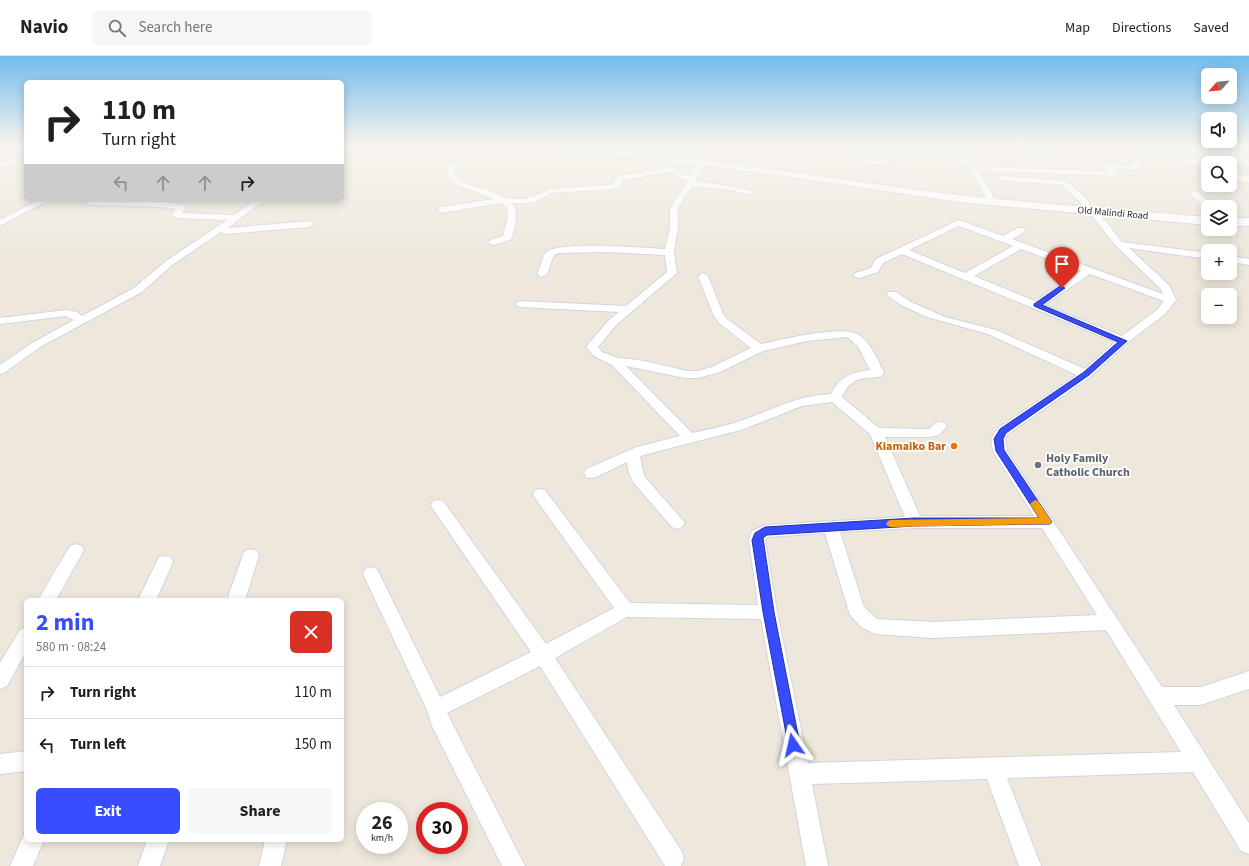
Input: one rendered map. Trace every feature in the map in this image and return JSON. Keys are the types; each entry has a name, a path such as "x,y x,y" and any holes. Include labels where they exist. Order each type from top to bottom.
{"main road":[{"name":"Old Malindi Road","path":"856,184 992,202 1201,220"},
{"path":"1237,222 1249,222"}],"street":[{"path":"459,184 468,188 484,191 503,200 510,206 512,211 506,240 493,242"},
{"path":"442,210 503,200 523,202 540,197 549,191 612,187 617,184"},
{"path":"689,184 674,208 674,228 669,252 672,273 627,309 605,329 592,347 598,354 616,362 638,363 688,375 714,371 759,348 807,338 853,335 863,346 878,373 861,374 852,377 839,387 834,398"},
{"path":"707,184 748,193"},
{"path":"982,184 992,202"},
{"path":"1065,184 1084,202 1119,244 1165,287 1171,300"},
{"path":"1194,193 1202,200"},
{"path":"0,223 41,202"},
{"path":"0,370 36,345 138,290 170,264 257,202"},
{"path":"92,203 169,205 182,207 176,215 177,216 235,218"},
{"path":"859,275 875,270 879,261 903,251 961,222 1019,246 1171,300"},
{"path":"225,231 309,224"},
{"path":"1003,240 1021,230"},
{"path":"1119,244 1201,255"},
{"path":"967,276 1019,246"},
{"path":"542,274 550,252 555,250 584,249 669,252"},
{"path":"903,251 1124,341"},
{"path":"1237,260 1249,262"},
{"path":"1037,305 1087,271"},
{"path":"703,276 718,314 723,321 759,348"},
{"path":"892,294 920,310 941,319 992,332 1086,374"},
{"path":"1171,300 1161,312 1124,341 1086,374 1011,425 1003,431 998,439 1000,451 1111,622 1249,843"},
{"path":"520,304 627,309"},
{"path":"0,321 66,314 73,314 81,320"},
{"path":"616,362 689,438"},
{"path":"591,473 648,449 739,426 812,399 834,398 876,432 914,522"},
{"path":"876,432 929,433 937,430 940,426"},
{"path":"633,455 638,478 677,523"},
{"path":"540,494 625,610"},
{"path":"438,505 543,655 673,858"},
{"path":"817,866 768,612 757,540 758,535 765,531 914,522 1047,522"},
{"path":"831,527 856,610 859,616 867,623 876,626 933,630 1111,622"},
{"path":"48,598 76,550"},
{"path":"237,598 251,555"},
{"path":"148,598 165,562"},
{"path":"371,574 443,726 514,866"},
{"path":"436,709 543,655 625,610 768,612"},
{"path":"0,680 24,638"},
{"path":"1158,696 1201,696 1249,680"},
{"path":"0,764 24,761"},
{"path":"799,774 1199,762"},
{"path":"993,768 1030,866"},
{"path":"21,866 32,842"},
{"path":"149,866 157,842"},
{"path":"270,866 276,842"}],"slow traffic":[{"path":"891,524 914,522 1047,522 1035,504"}],"place":[{"name":"Kiamaiko Bar","path":"954,446"},
{"name":"Holy Family Catholic Church","path":"1038,465"}],"route":[{"path":"793,745 768,612 757,540 758,535 765,531 914,522 1047,522 1000,451 998,439 1003,431 1086,374 1124,341 1037,305 1062,288"}]}
